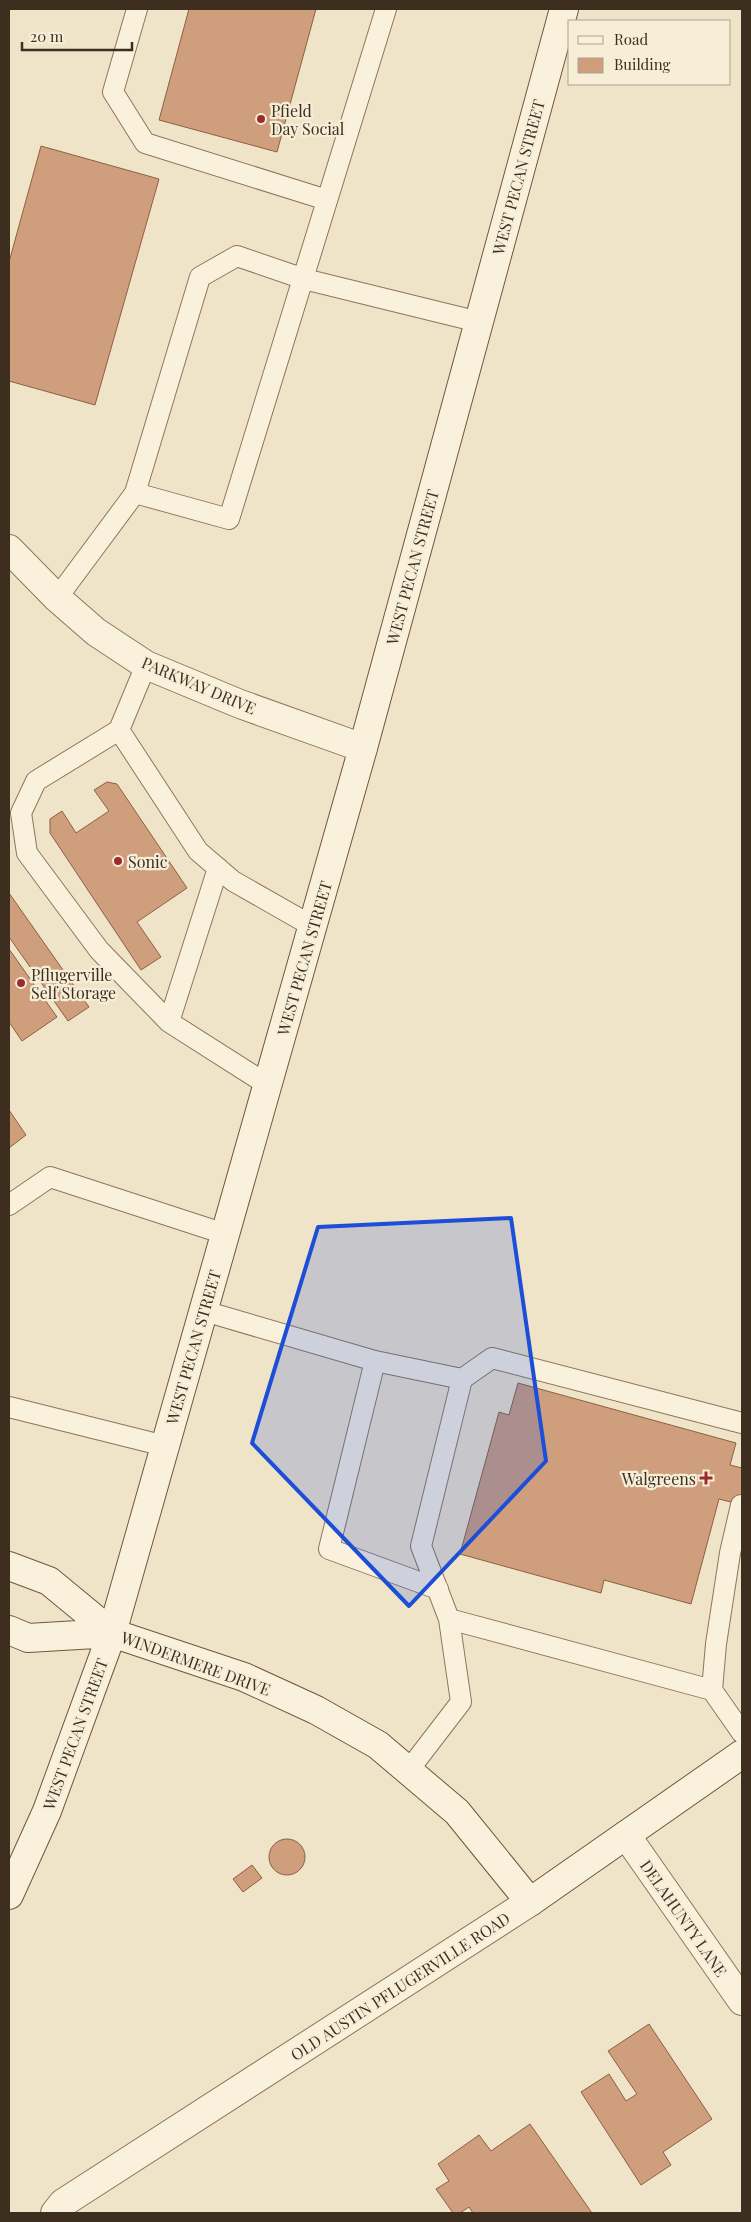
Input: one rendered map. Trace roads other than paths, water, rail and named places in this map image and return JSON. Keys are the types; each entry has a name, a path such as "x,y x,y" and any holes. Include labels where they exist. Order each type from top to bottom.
{"street":[{"name":"WEST PECAN STREET","path":"9,1895 47,1811 112,1633 363,748 564,9"},
{"name":"PARKWAY DRIVE","path":"9,549 57,598 96,632 146,665 240,704 363,748"},
{"name":"WINDERMERE DRIVE","path":"9,1566 49,1581 112,1633 244,1677 316,1710 378,1745 457,1812 530,1902"},
{"name":"WINDERMERE DRIVE","path":"9,1630 28,1638 112,1633"},
{"name":"OLD AUSTIN PFLUGERVILLE ROAD","path":"55,2213 63,2203 530,1902 742,1754"},
{"name":"DELAHUNTY LANE","path":"626,1835 742,2001"}],"lane":[{"path":"137,9 113,92 145,143 327,200"},
{"path":"135,493 229,519 386,9"},
{"path":"57,598 135,493 200,276 237,256 304,279 479,322"},
{"path":"146,665 119,730 36,781 22,813 27,852 100,950 169,1022 268,1085"},
{"path":"119,730 198,851 233,881 312,926"},
{"path":"169,1022 218,868"},
{"path":"9,1205 50,1177 225,1234"},
{"path":"204,1311 375,1361 462,1379"},
{"path":"408,1771 461,1702 449,1619 421,1546 462,1379 492,1358 742,1423"},
{"path":"375,1361 330,1549 438,1589"},
{"path":"9,1407 165,1446"},
{"path":"742,1505 730,1552 716,1644 712,1690 742,1733"},
{"path":"449,1619 712,1690"}],"place":[{"name":"Pfield Day Social","path":"261,119"},
{"name":"Sonic","path":"118,861"},
{"name":"Pflugerville Self Storage","path":"21,983"},
{"name":"Walgreens","path":"706,1478"}]}
